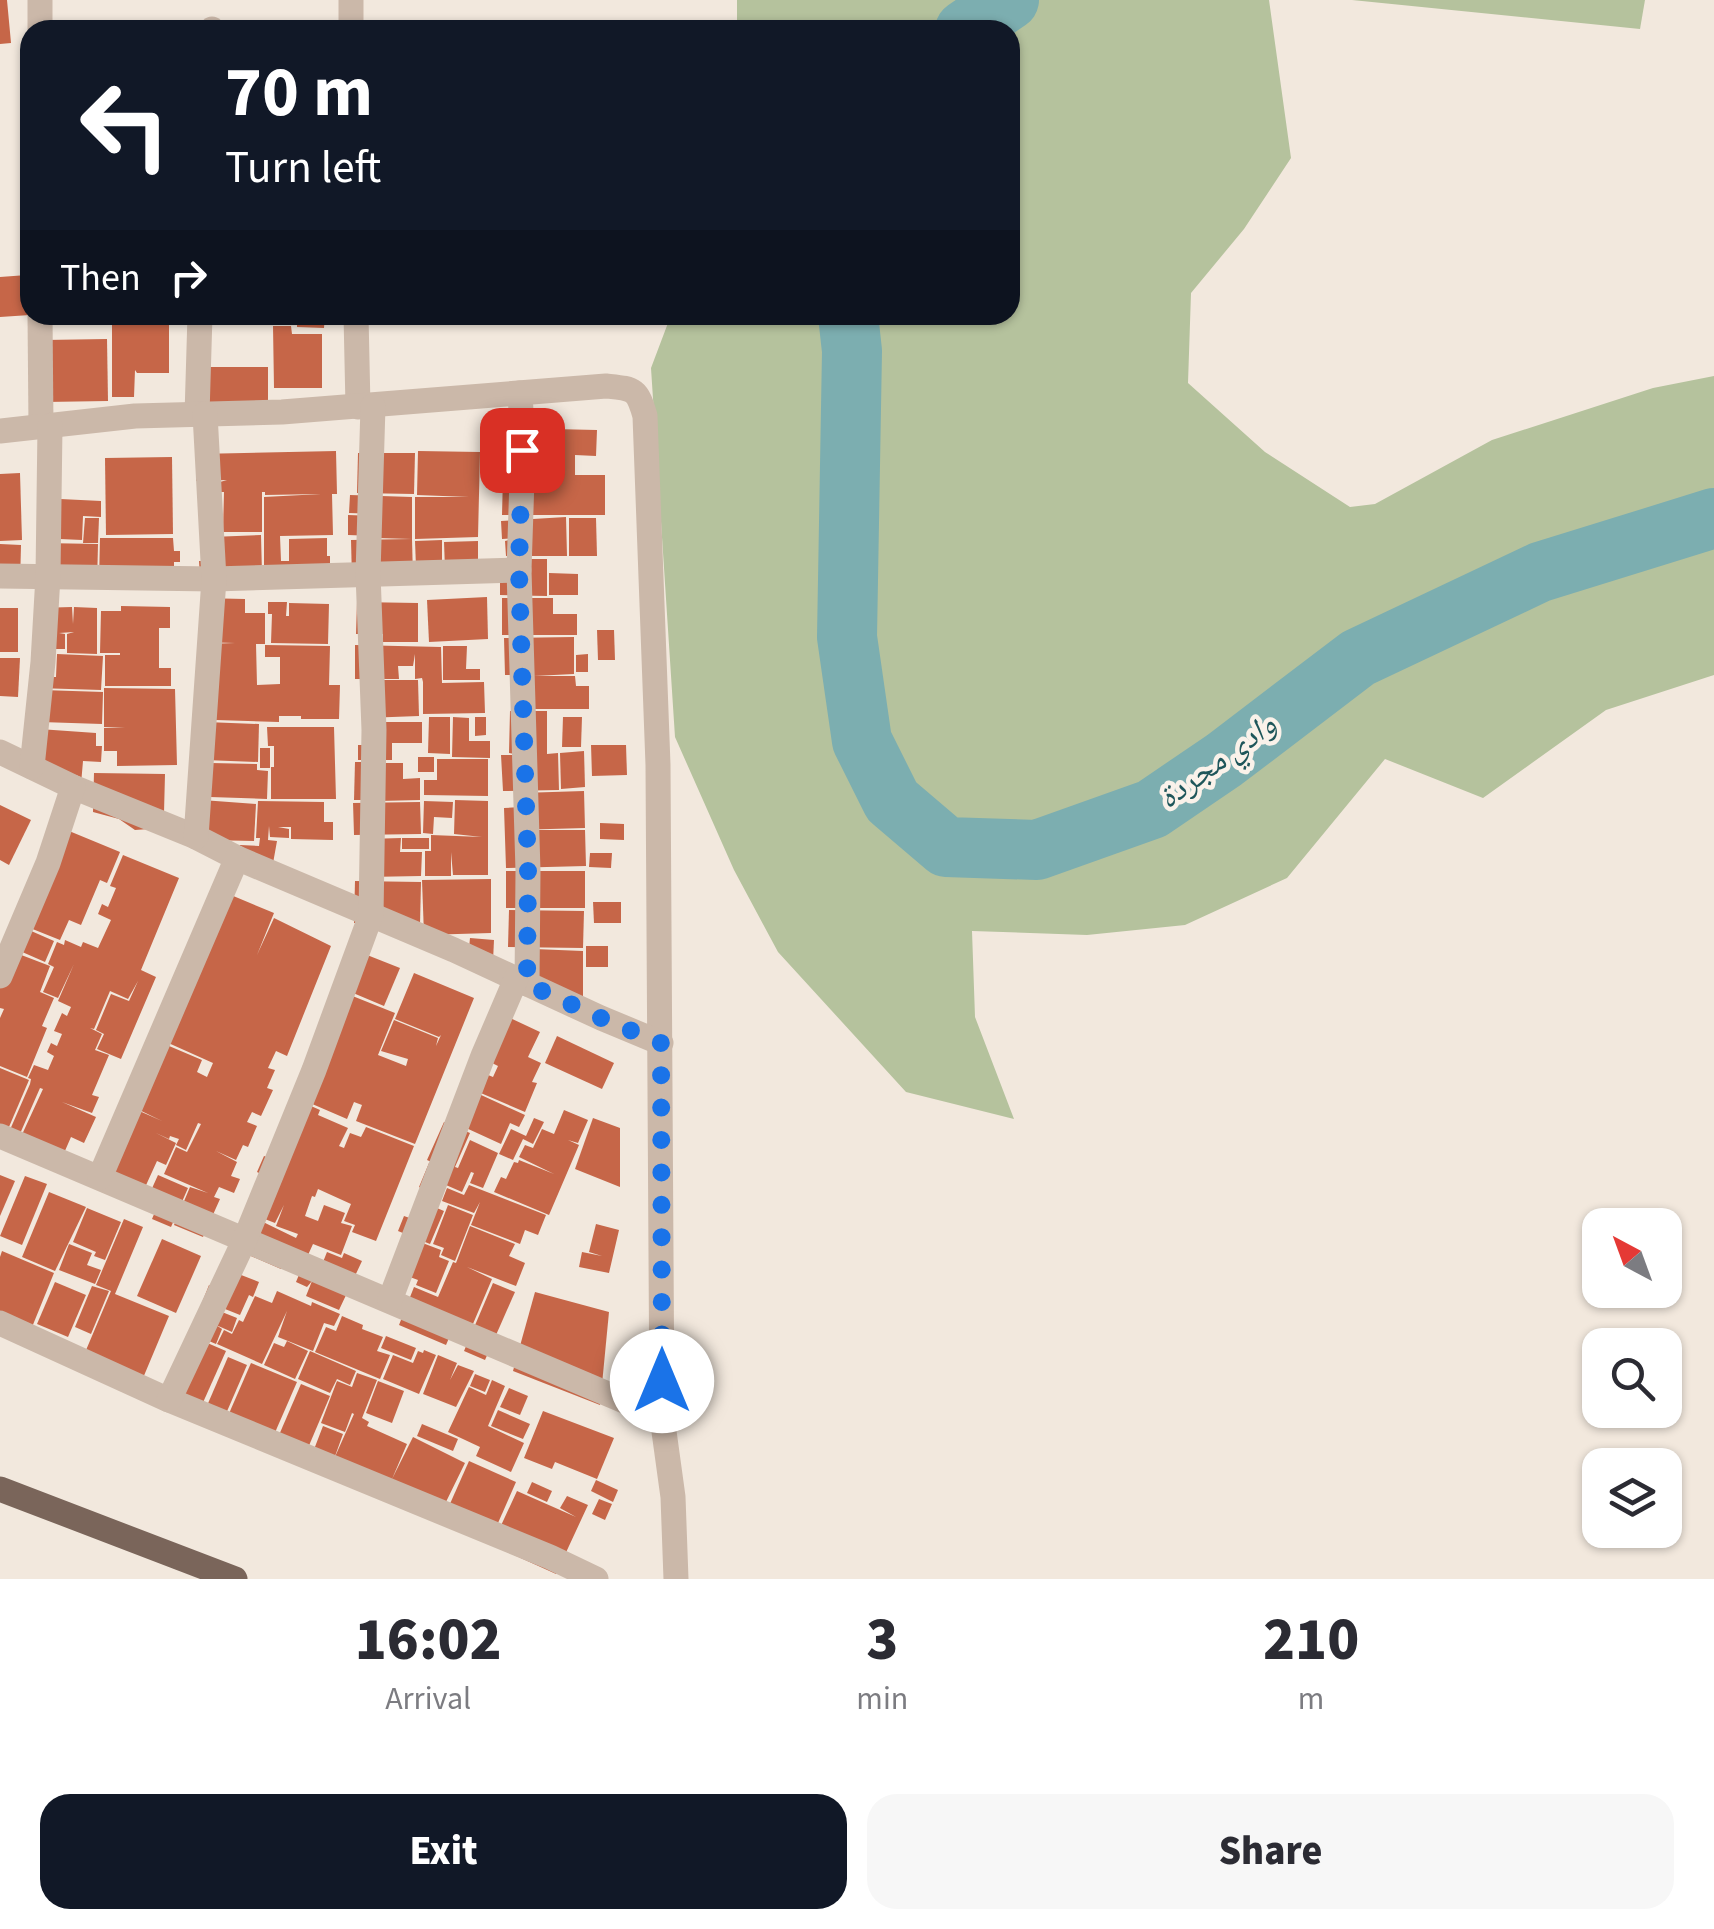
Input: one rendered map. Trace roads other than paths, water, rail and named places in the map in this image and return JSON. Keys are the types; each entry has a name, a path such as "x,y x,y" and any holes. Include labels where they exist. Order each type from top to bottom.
{"main road":[{"path":"0,1489 235,1579"}],"street":[{"path":"32,767 48,576 40,325"},
{"path":"196,838 214,579 200,415 200,325"},
{"path":"169,1400 245,1239 314,1070 371,915 374,730 365,407 357,325"},
{"path":"0,431 135,416 365,407 606,386 630,388 640,396 646,416 658,764 662,1417 673,1497 676,1579"},
{"path":"390,1300 465,1102 521,981 528,871 519,570 520,394"},
{"path":"0,576 214,579 519,570"},
{"path":"0,752 661,1043"},
{"path":"0,976 9,932 48,864 74,787"},
{"path":"100,1177 237,858"},
{"path":"0,1136 662,1417"},
{"path":"0,1323 169,1400 596,1579"}],"waterway":[{"name":"وادي مجردة","path":"980,20 1009,0"},
{"name":"وادي مجردة","path":"849,325 852,351 847,637 862,741 892,801 946,847 1037,850 1152,809 1224,760 1358,658 1540,572 1714,518"}]}
